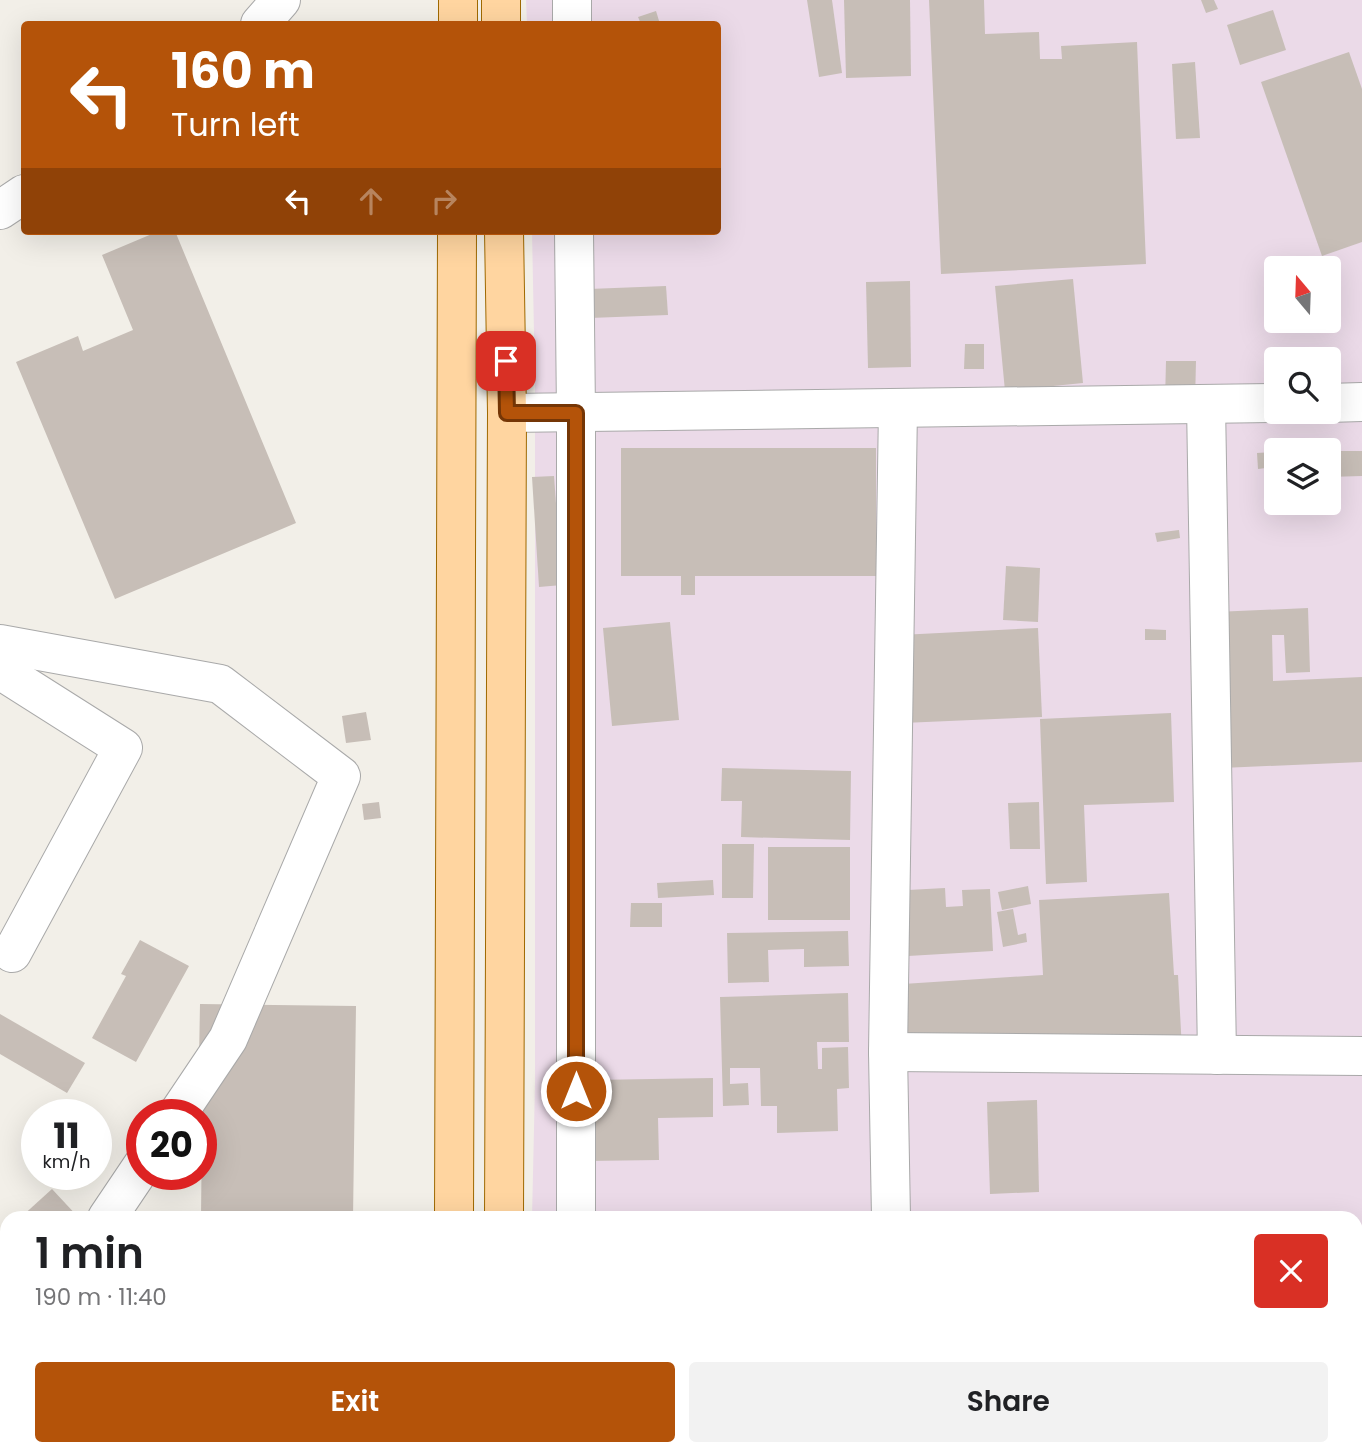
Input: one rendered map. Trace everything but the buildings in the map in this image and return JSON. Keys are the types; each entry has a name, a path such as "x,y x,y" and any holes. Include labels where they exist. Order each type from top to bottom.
{"main road":[{"path":"458,0 458,21"},
{"path":"501,0 501,21"},
{"path":"454,1211 457,235"},
{"path":"504,235 507,413 504,1211"},
{"path":"456,412 507,413"}],"street":[{"path":"263,21 281,0"},
{"path":"572,0 572,21"},
{"path":"0,210 21,196"},
{"path":"574,235 576,1211"},
{"path":"1341,402 1362,402"},
{"path":"507,413 1264,403"},
{"path":"1206,404 1217,1055"},
{"path":"891,1211 888,1052 898,408"},
{"path":"0,644 220,684 341,776 228,1039 188,1099"},
{"path":"0,670 122,748 12,953"},
{"path":"888,1052 1362,1056"},
{"path":"112,1211 126,1190"}],"shaded area":[{"path":"526,0 1362,0 1362,1211 532,1211 535,1084 535,384 532,235 721,235 721,21 527,21"}],"route":[{"path":"506,361 507,413 576,413 576,1091"}]}
